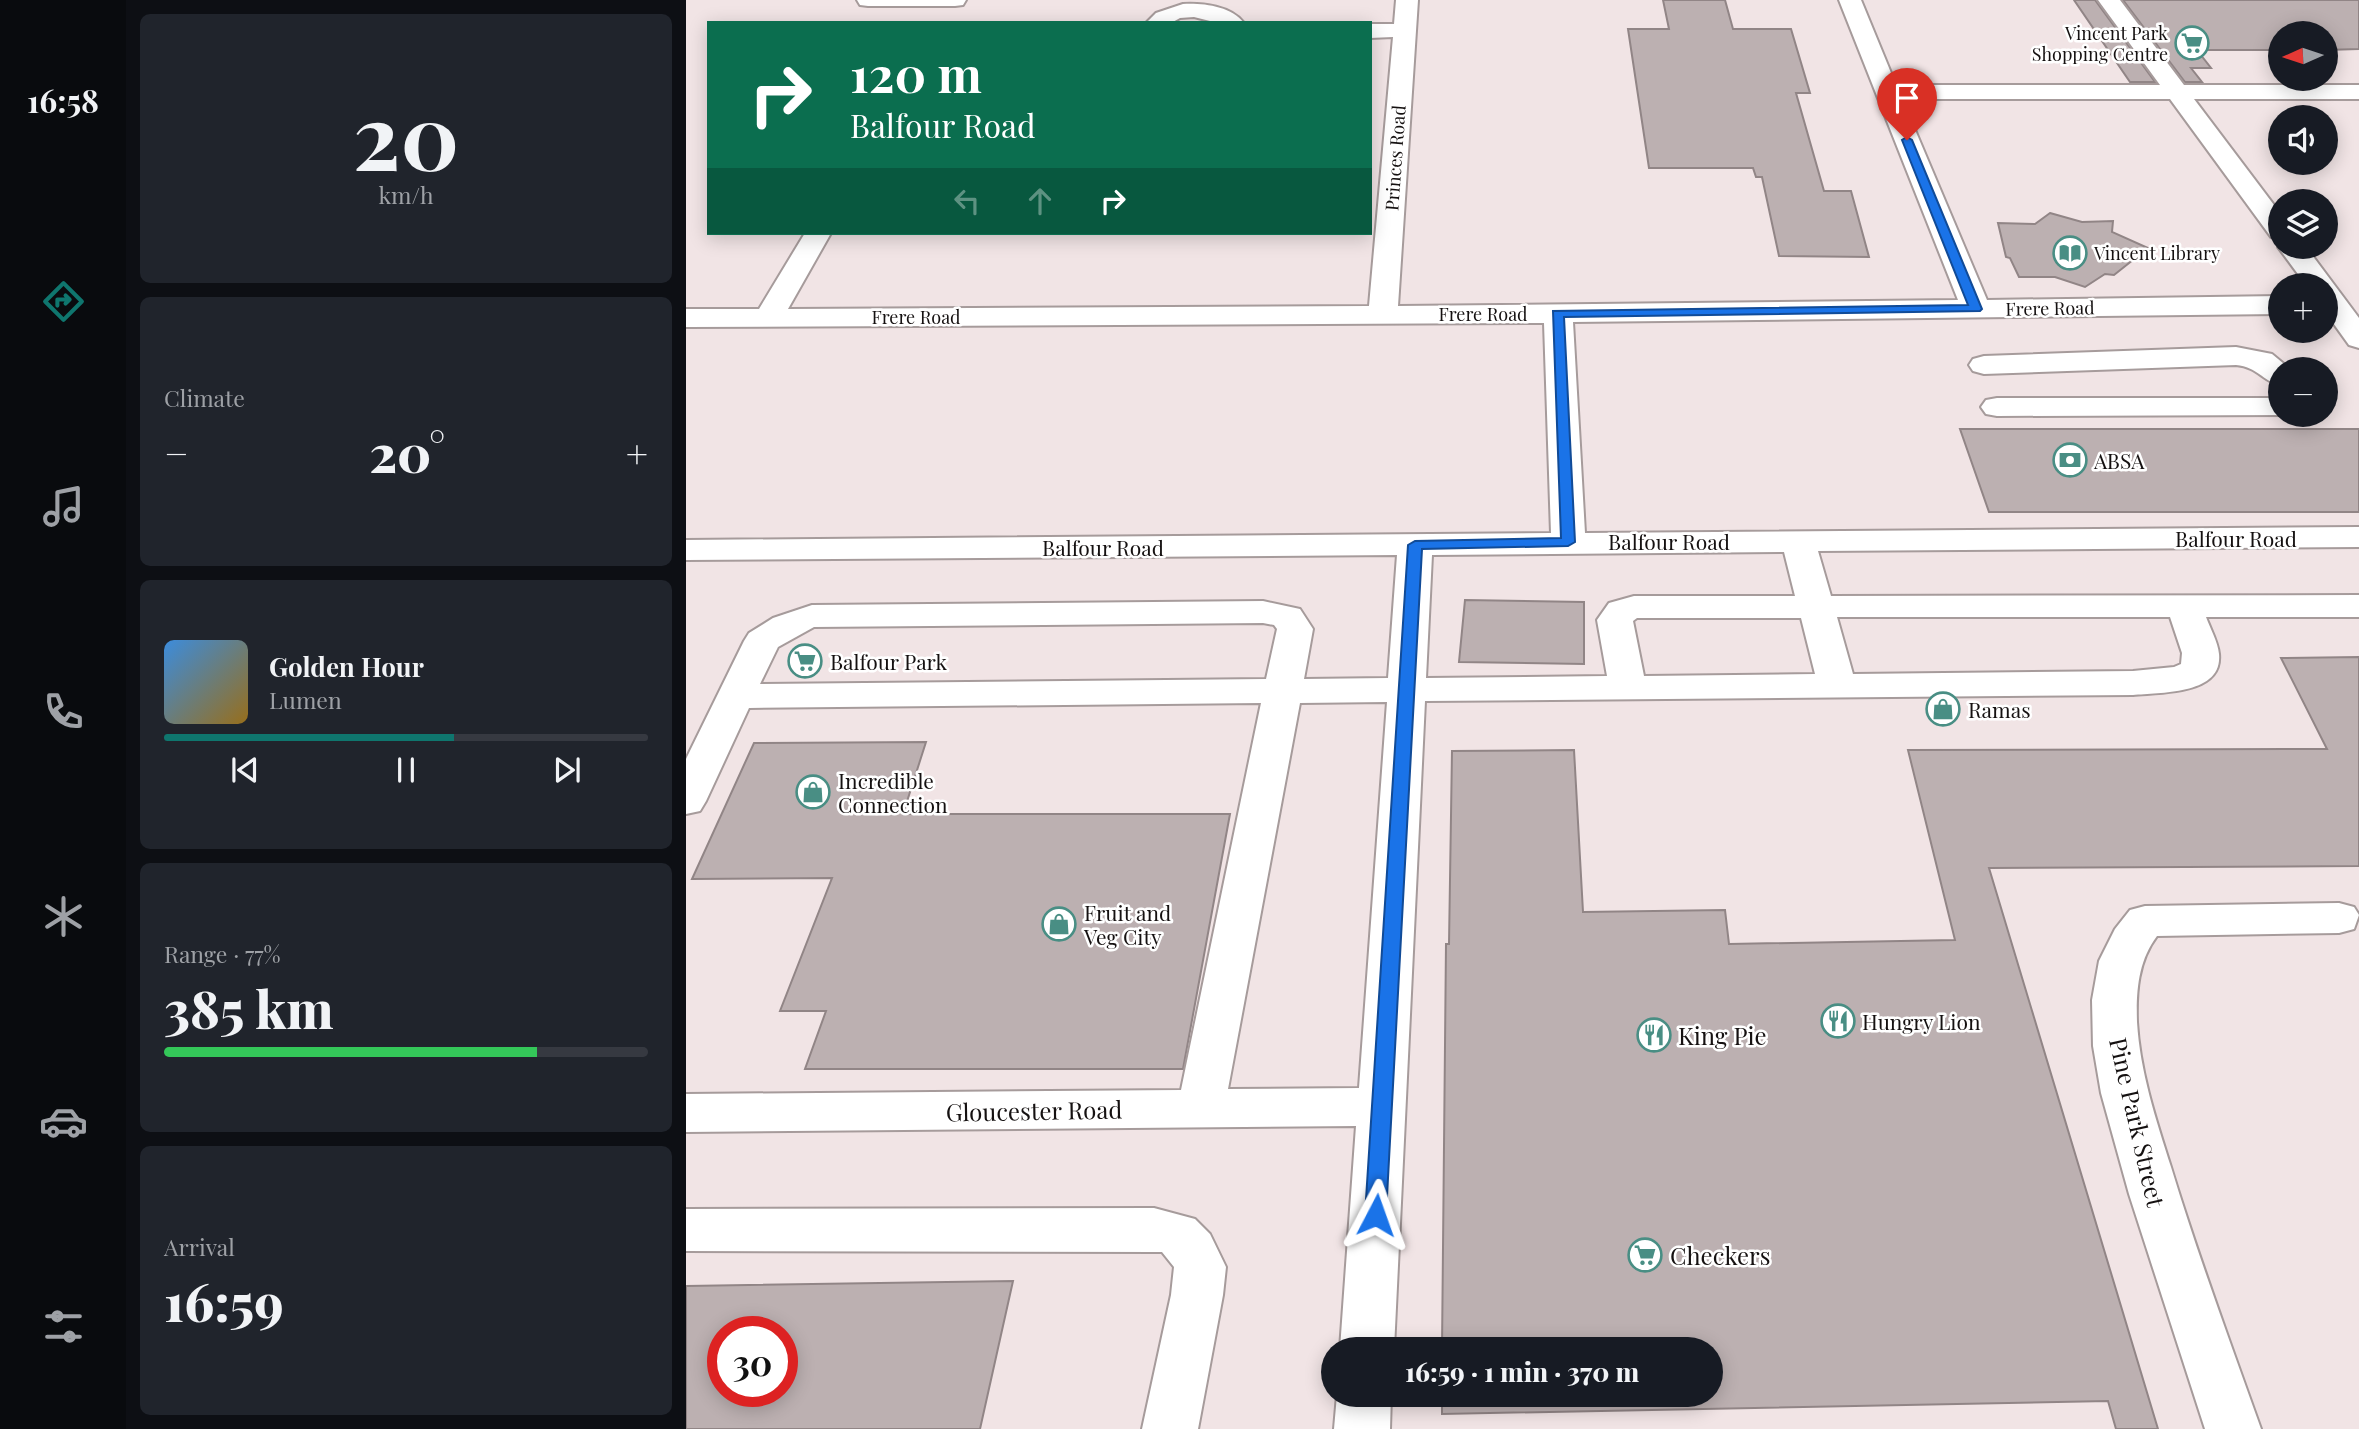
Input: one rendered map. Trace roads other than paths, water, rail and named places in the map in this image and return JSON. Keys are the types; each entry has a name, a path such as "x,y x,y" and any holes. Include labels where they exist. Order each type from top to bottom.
{"street":[{"path":"868,0 955,0"},
{"path":"942,21 955,0"},
{"name":"Princes Road","path":"1383,315 1390,88 1405,30 1407,0"},
{"path":"1850,0 1976,309"},
{"path":"2109,0 2268,215"},
{"path":"1159,21 1168,14 1202,12 1221,14 1230,21"},
{"path":"1372,31 1405,30"},
{"path":"1887,92 2359,92"},
{"path":"768,318 817,235"},
{"path":"2302,259 2313,273"},
{"name":"Frere Road","path":"686,318 1558,314 2268,305"},
{"path":"2338,306 2359,339"},
{"path":"2091,307 2145,407"},
{"path":"1558,314 1568,542"},
{"path":"1984,365 2236,356 2255,358 2268,364"},
{"path":"1997,407 2268,407"},
{"name":"Balfour Road","path":"686,550 2359,537"},
{"path":"1798,541 1837,685"},
{"path":"1368,1337 1415,545"},
{"path":"1628,688 1615,620 1622,611 1634,607 2359,606"},
{"path":"735,696 2133,683 2183,678 2199,669 2201,653 2184,607"},
{"path":"686,801 762,641 780,626 812,616 1263,612 1287,617 1295,629 1201,1108"},
{"name":"Pine Park Street","path":"2232,1429 2164,1233 2131,1117 2115,1045 2116,979 2126,943 2145,922 2339,918"},
{"name":"Gloucester Road","path":"686,1113 1382,1107"},
{"path":"686,1230 1154,1229 1177,1234 1192,1249 1200,1267 1197,1295 1170,1429"},
{"path":"1362,1429 1363,1407"}],"place":[{"name":"Vincent Park Shopping Centre","path":"2192,43"},
{"name":"Vincent Library","path":"2070,253"},
{"name":"ABSA","path":"2070,460"},
{"name":"Balfour Park","path":"805,661"},
{"name":"Ramas","path":"1943,709"},
{"name":"Incredible Connection","path":"813,792"},
{"name":"Fruit and Veg City","path":"1059,924"},
{"name":"Hungry Lion","path":"1838,1021"},
{"name":"King Pie","path":"1654,1035"},
{"name":"Checkers","path":"1645,1255"}]}
